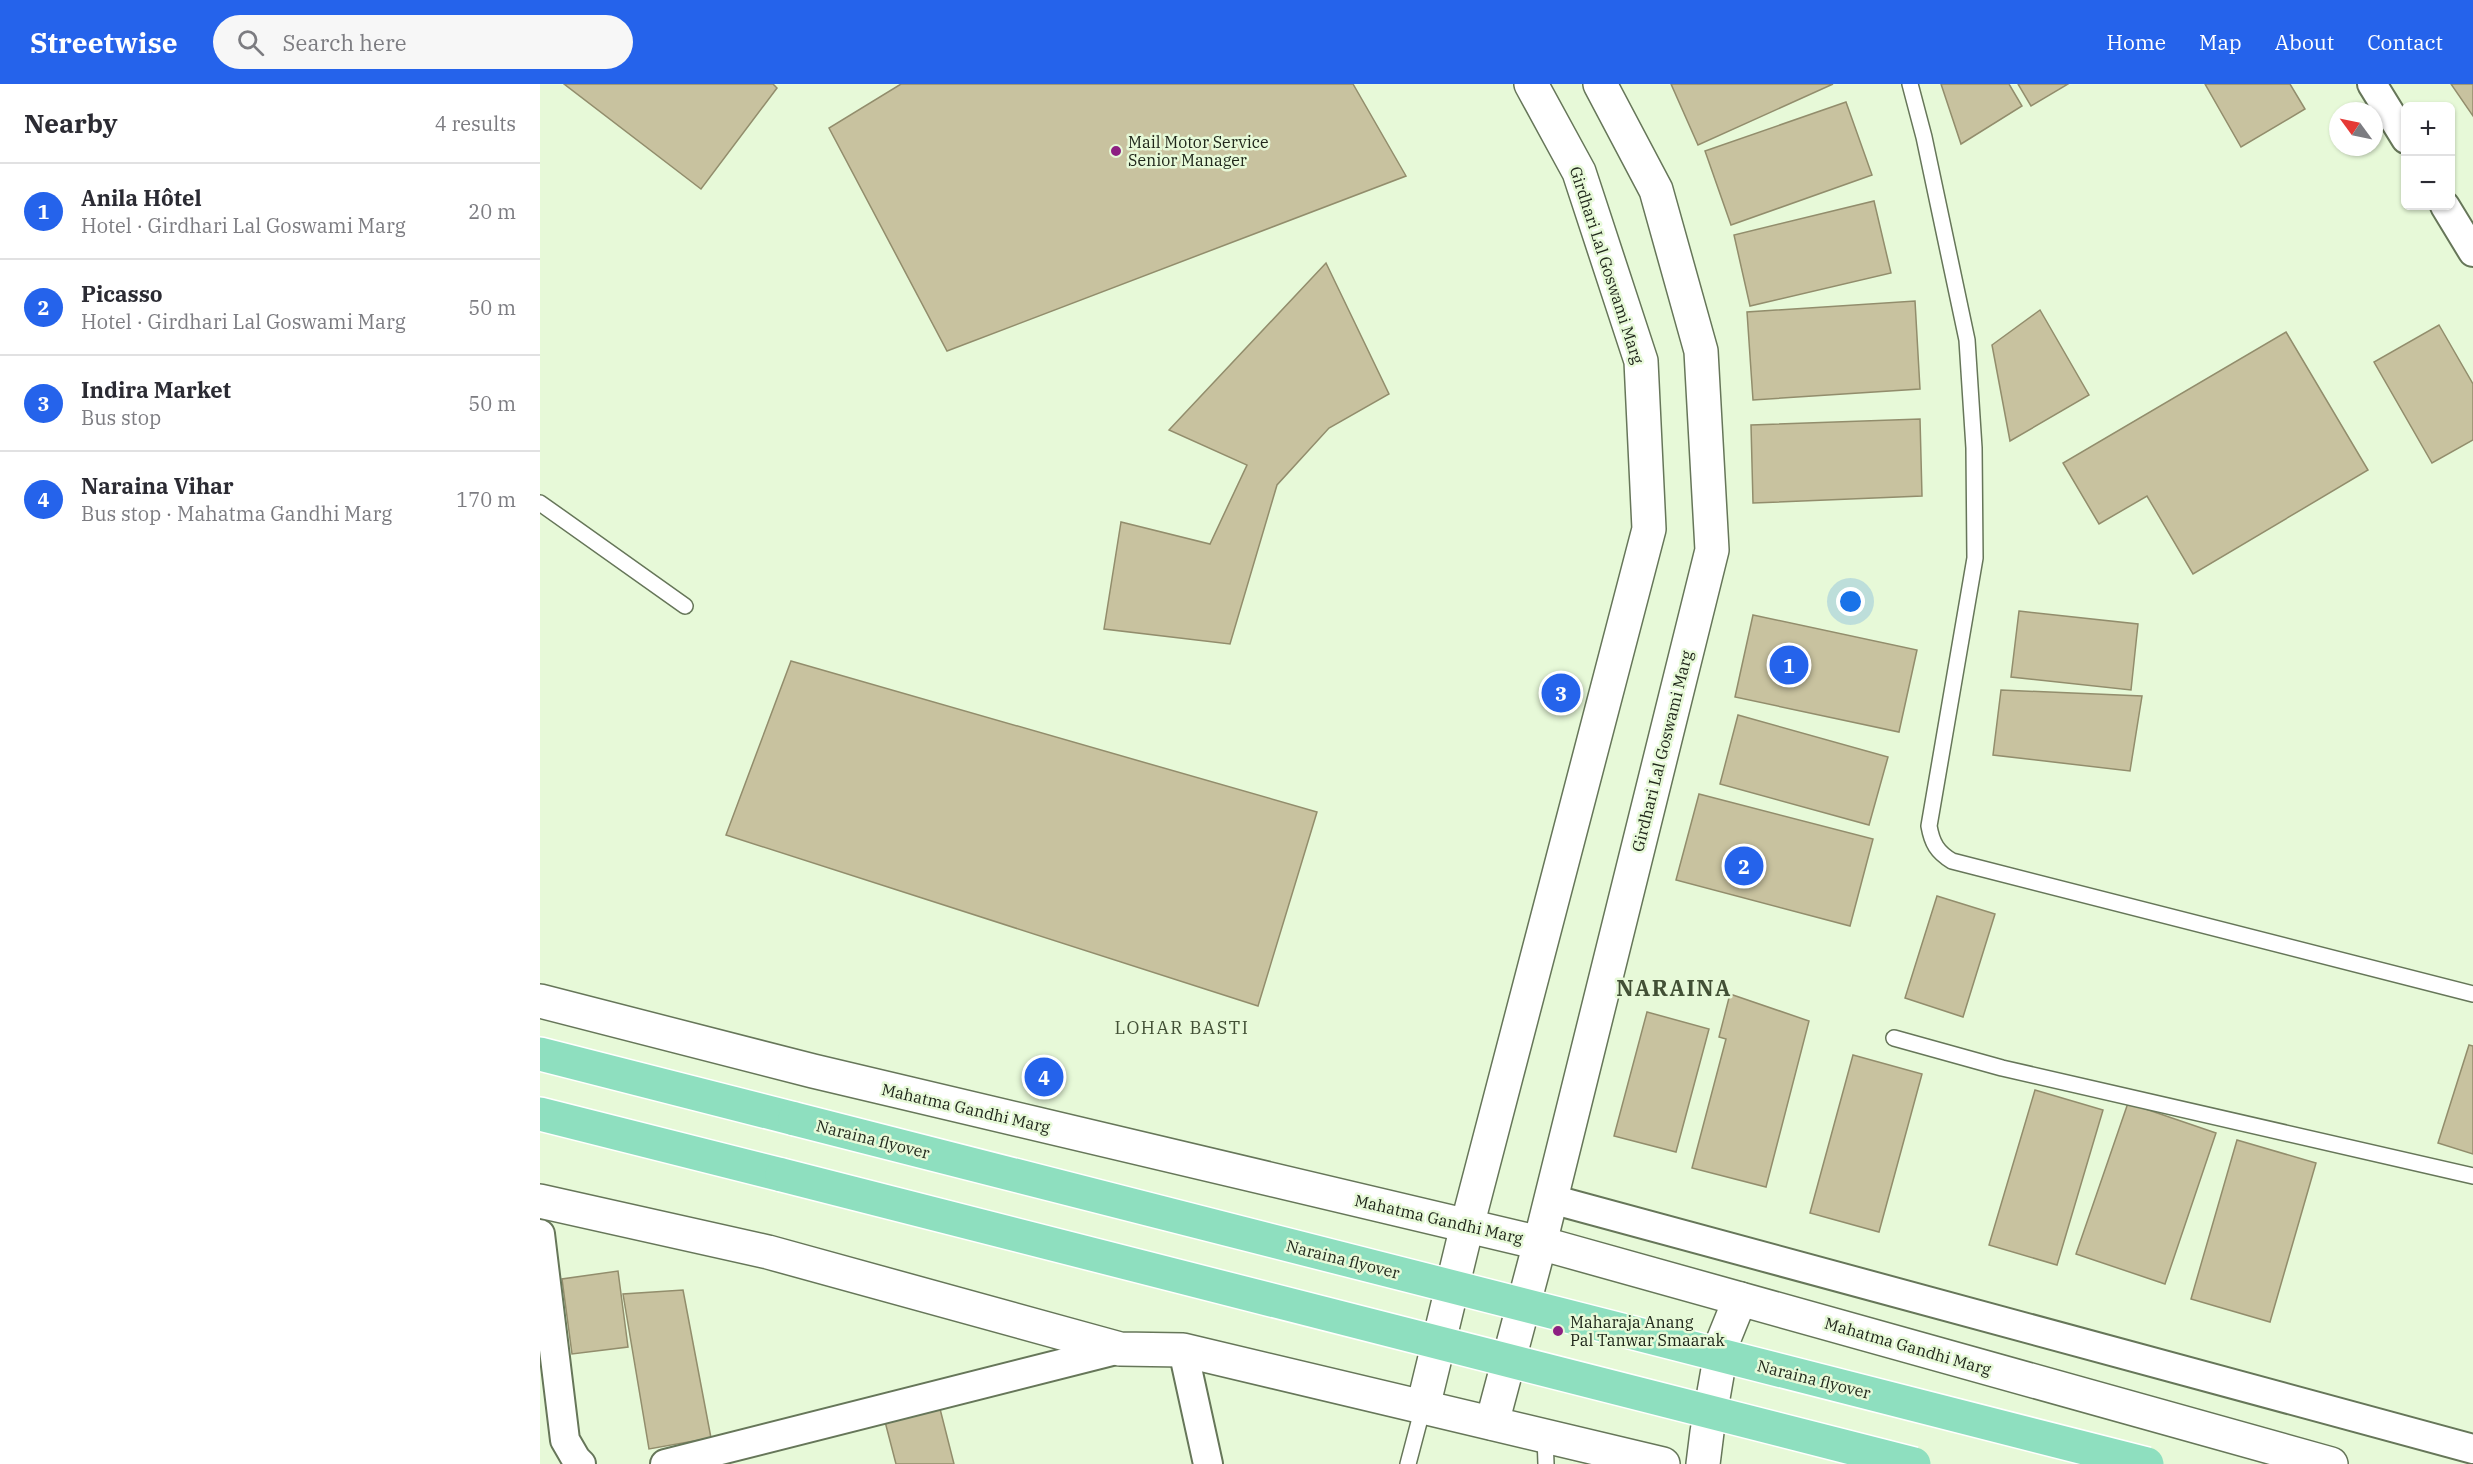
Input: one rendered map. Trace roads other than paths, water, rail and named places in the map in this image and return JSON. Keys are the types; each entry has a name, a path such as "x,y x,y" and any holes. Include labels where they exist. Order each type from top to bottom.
{"main road":[{"name":"Girdhari Lal Goswami Marg","path":"1423,1407 1467,1226 1649,529 1641,361 1579,172 1531,84"},
{"name":"Girdhari Lal Goswami Marg","path":"1492,1423 1540,1243 1712,550 1701,351 1656,190 1600,84"},
{"name":"Mahatma Gandhi Marg","path":"540,1001 813,1071 1540,1243 2331,1464"},
{"name":"Naraina flyover","path":"540,1054 2147,1464"},
{"path":"540,1114 1914,1464"},
{"path":"540,1201 768,1252 1120,1349 1183,1350 1492,1423 1546,1450 1663,1464"},
{"path":"1703,1464 1723,1341 1740,1299"}],"street":[{"path":"2372,84 2401,132"},
{"path":"2447,210 2473,252"},
{"path":"1551,1199 2473,1449"},
{"path":"540,1234 566,1440 581,1464"},
{"path":"665,1464 1120,1349"},
{"path":"1183,1350 1208,1464"}],"lane":[{"path":"1910,84 1924,137 1967,340 1974,448 1975,558 1929,826 1932,842 1940,854 1952,861 2473,994"},
{"path":"540,503 685,606"},
{"path":"1894,1038 2002,1068 2473,1176"},
{"path":"1408,1464 1423,1407"}],"place":[{"name":"Mail Motor Service Senior Manager","path":"1116,151"},
{"name":"Anila Hôtel","path":"1789,665"},
{"name":"Indira Market","path":"1561,693"},
{"name":"Picasso","path":"1744,866"},
{"name":"Naraina Vihar","path":"1044,1077"},
{"name":"Maharaja Anang Pal Tanwar Smaarak","path":"1558,1331"}],"district":[{"name":"NARAINA","path":"1674,987"},
{"name":"LOHAR BASTI","path":"1182,1027"}]}
